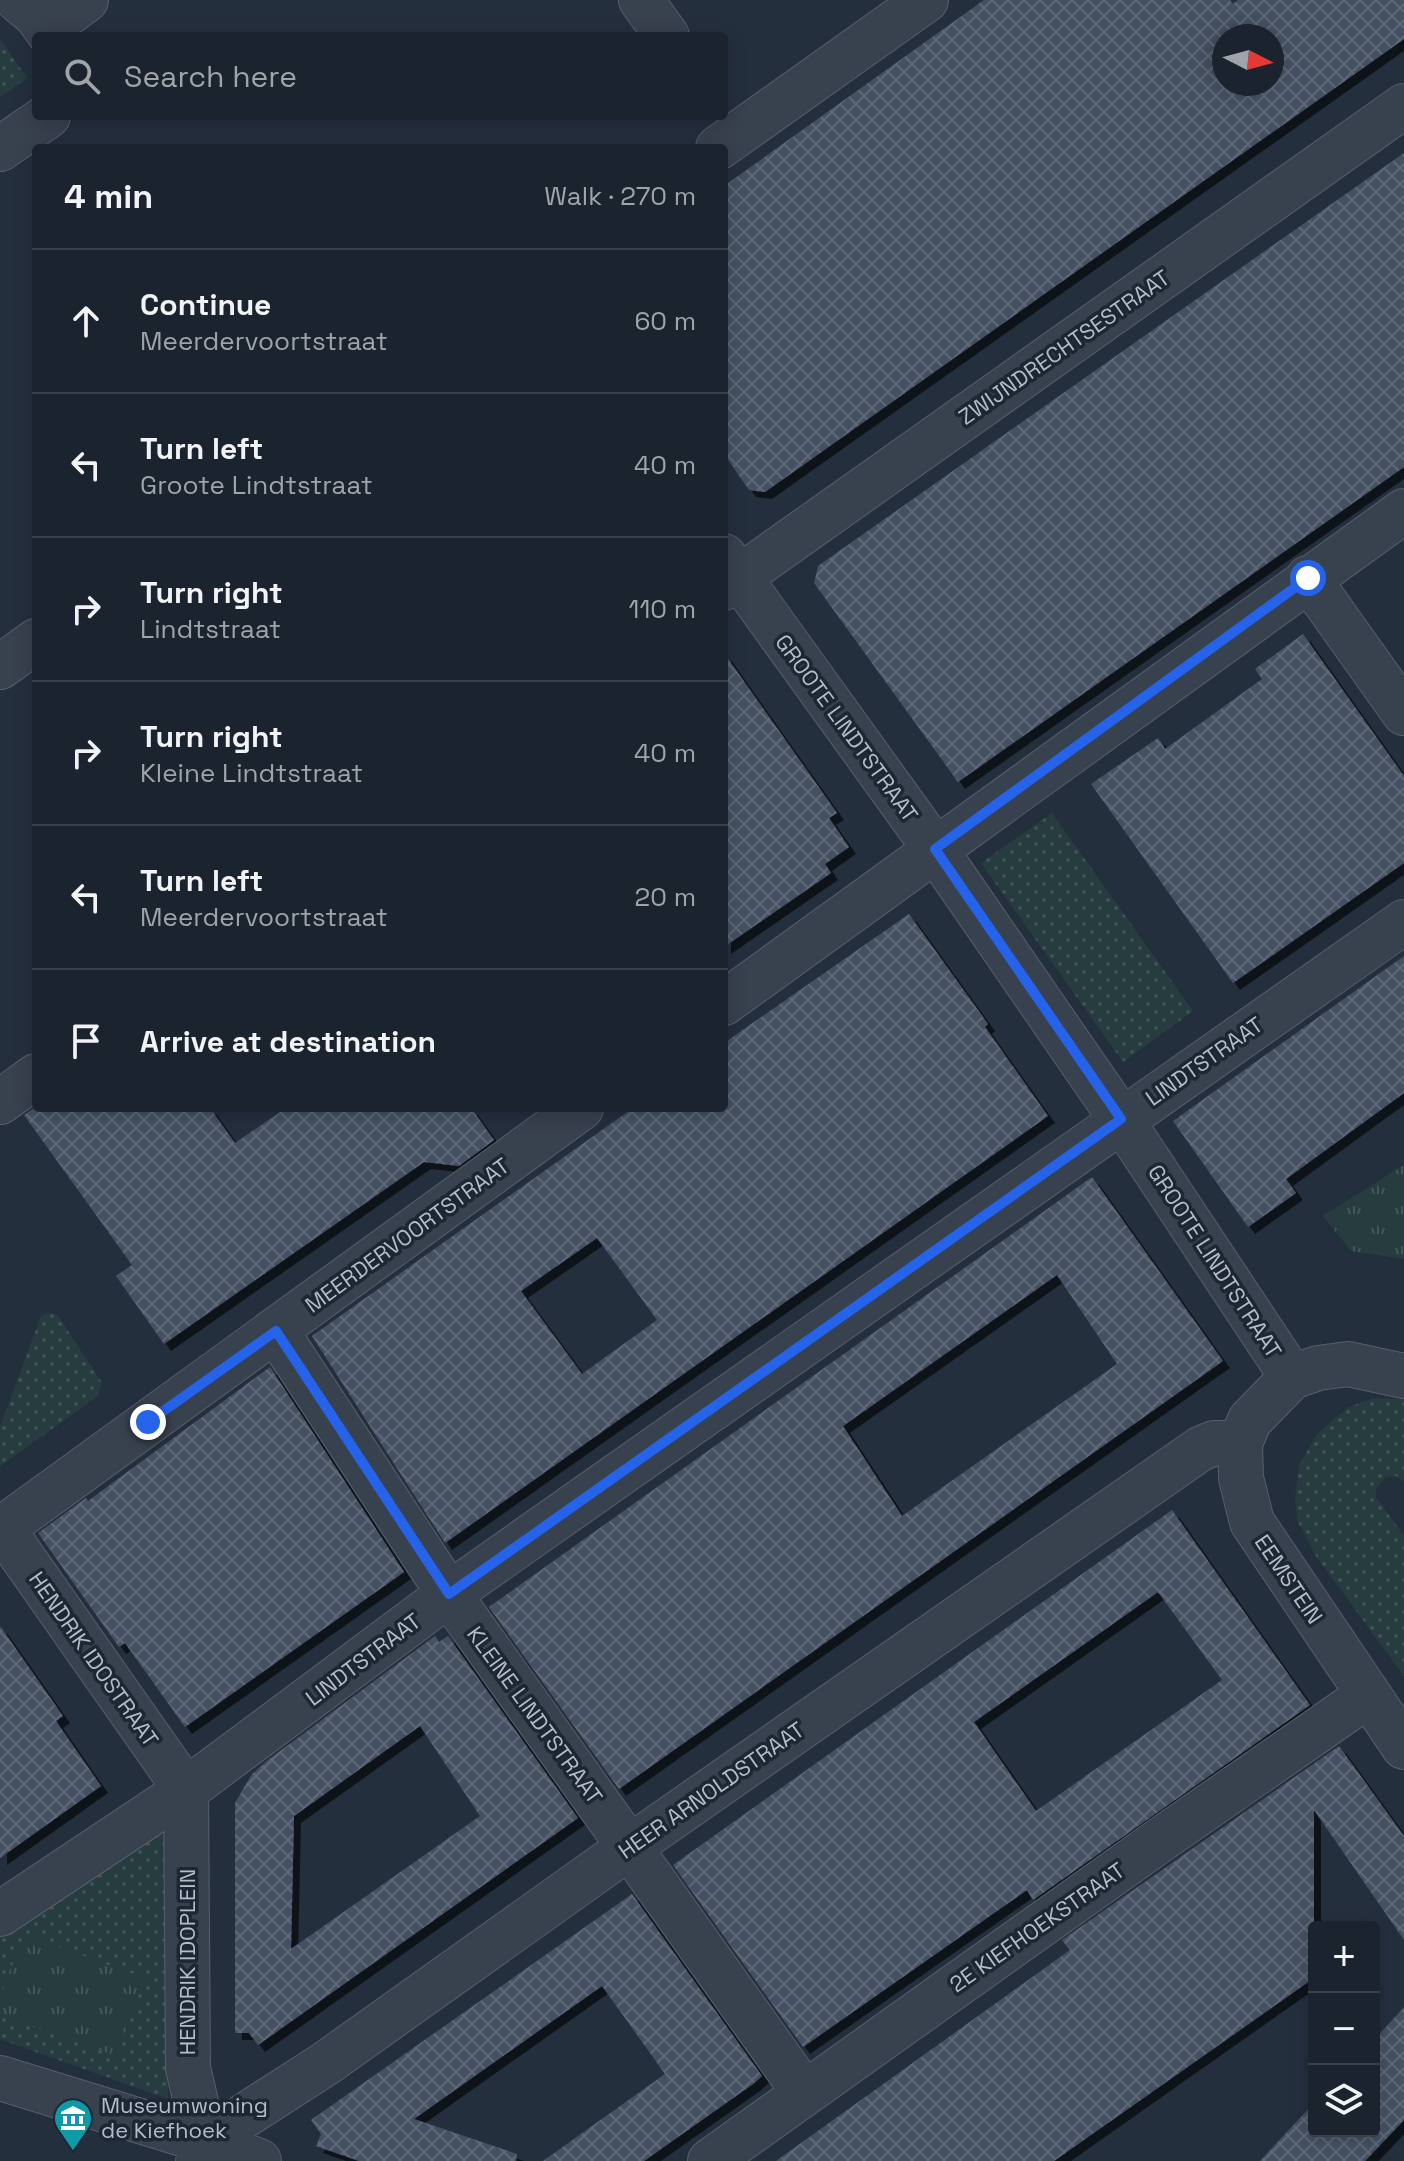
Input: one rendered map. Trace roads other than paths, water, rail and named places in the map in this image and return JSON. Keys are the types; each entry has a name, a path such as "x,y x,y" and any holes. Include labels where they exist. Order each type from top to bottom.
{"street":[{"path":"39,22 86,0"},
{"path":"641,0 664,32"},
{"path":"727,132 926,0"},
{"name":"ZWIJNDRECHTSESTRAAT","path":"729,574 1404,106"},
{"path":"0,149 42,120"},
{"path":"728,1000 1404,511"},
{"name":"GROOTE LINDTSTRAAT","path":"729,574 935,849 1121,1119 1292,1377"},
{"path":"1308,578 1404,713"},
{"path":"0,667 32,644"},
{"name":"LINDTSTRAAT","path":"186,1790 449,1594 1404,922"},
{"path":"0,1102 32,1079"},
{"name":"MEERDERVOORTSTRAAT","path":"1,1528 576,1112"},
{"name":"KLEINE LINDTSTRAAT","path":"276,1331 449,1594 804,2092"},
{"path":"1240,1443 1250,1420 1292,1377 1318,1368 1348,1364 1404,1376"},
{"name":"HEER ARNOLDSTRAAT","path":"202,2151 631,1846 1200,1449 1214,1443 1240,1443"},
{"name":"EEMSTEIN","path":"1240,1443 1241,1478 1252,1522 1404,1747"},
{"name":"HENDRIK IDOSTRAAT","path":"1,1528 186,1790"},
{"name":"2E KIEFHOEKSTRAAT","path":"710,2161 1367,1696"},
{"path":"0,1914 186,1790"},
{"name":"HENDRIK IDOPLEIN","path":"186,1790 188,2068 202,2151"},
{"path":"0,2078 202,2151 259,2161"}],"place":[{"name":"Museumwoning de Kiefhoek","path":"73,2152"}]}
